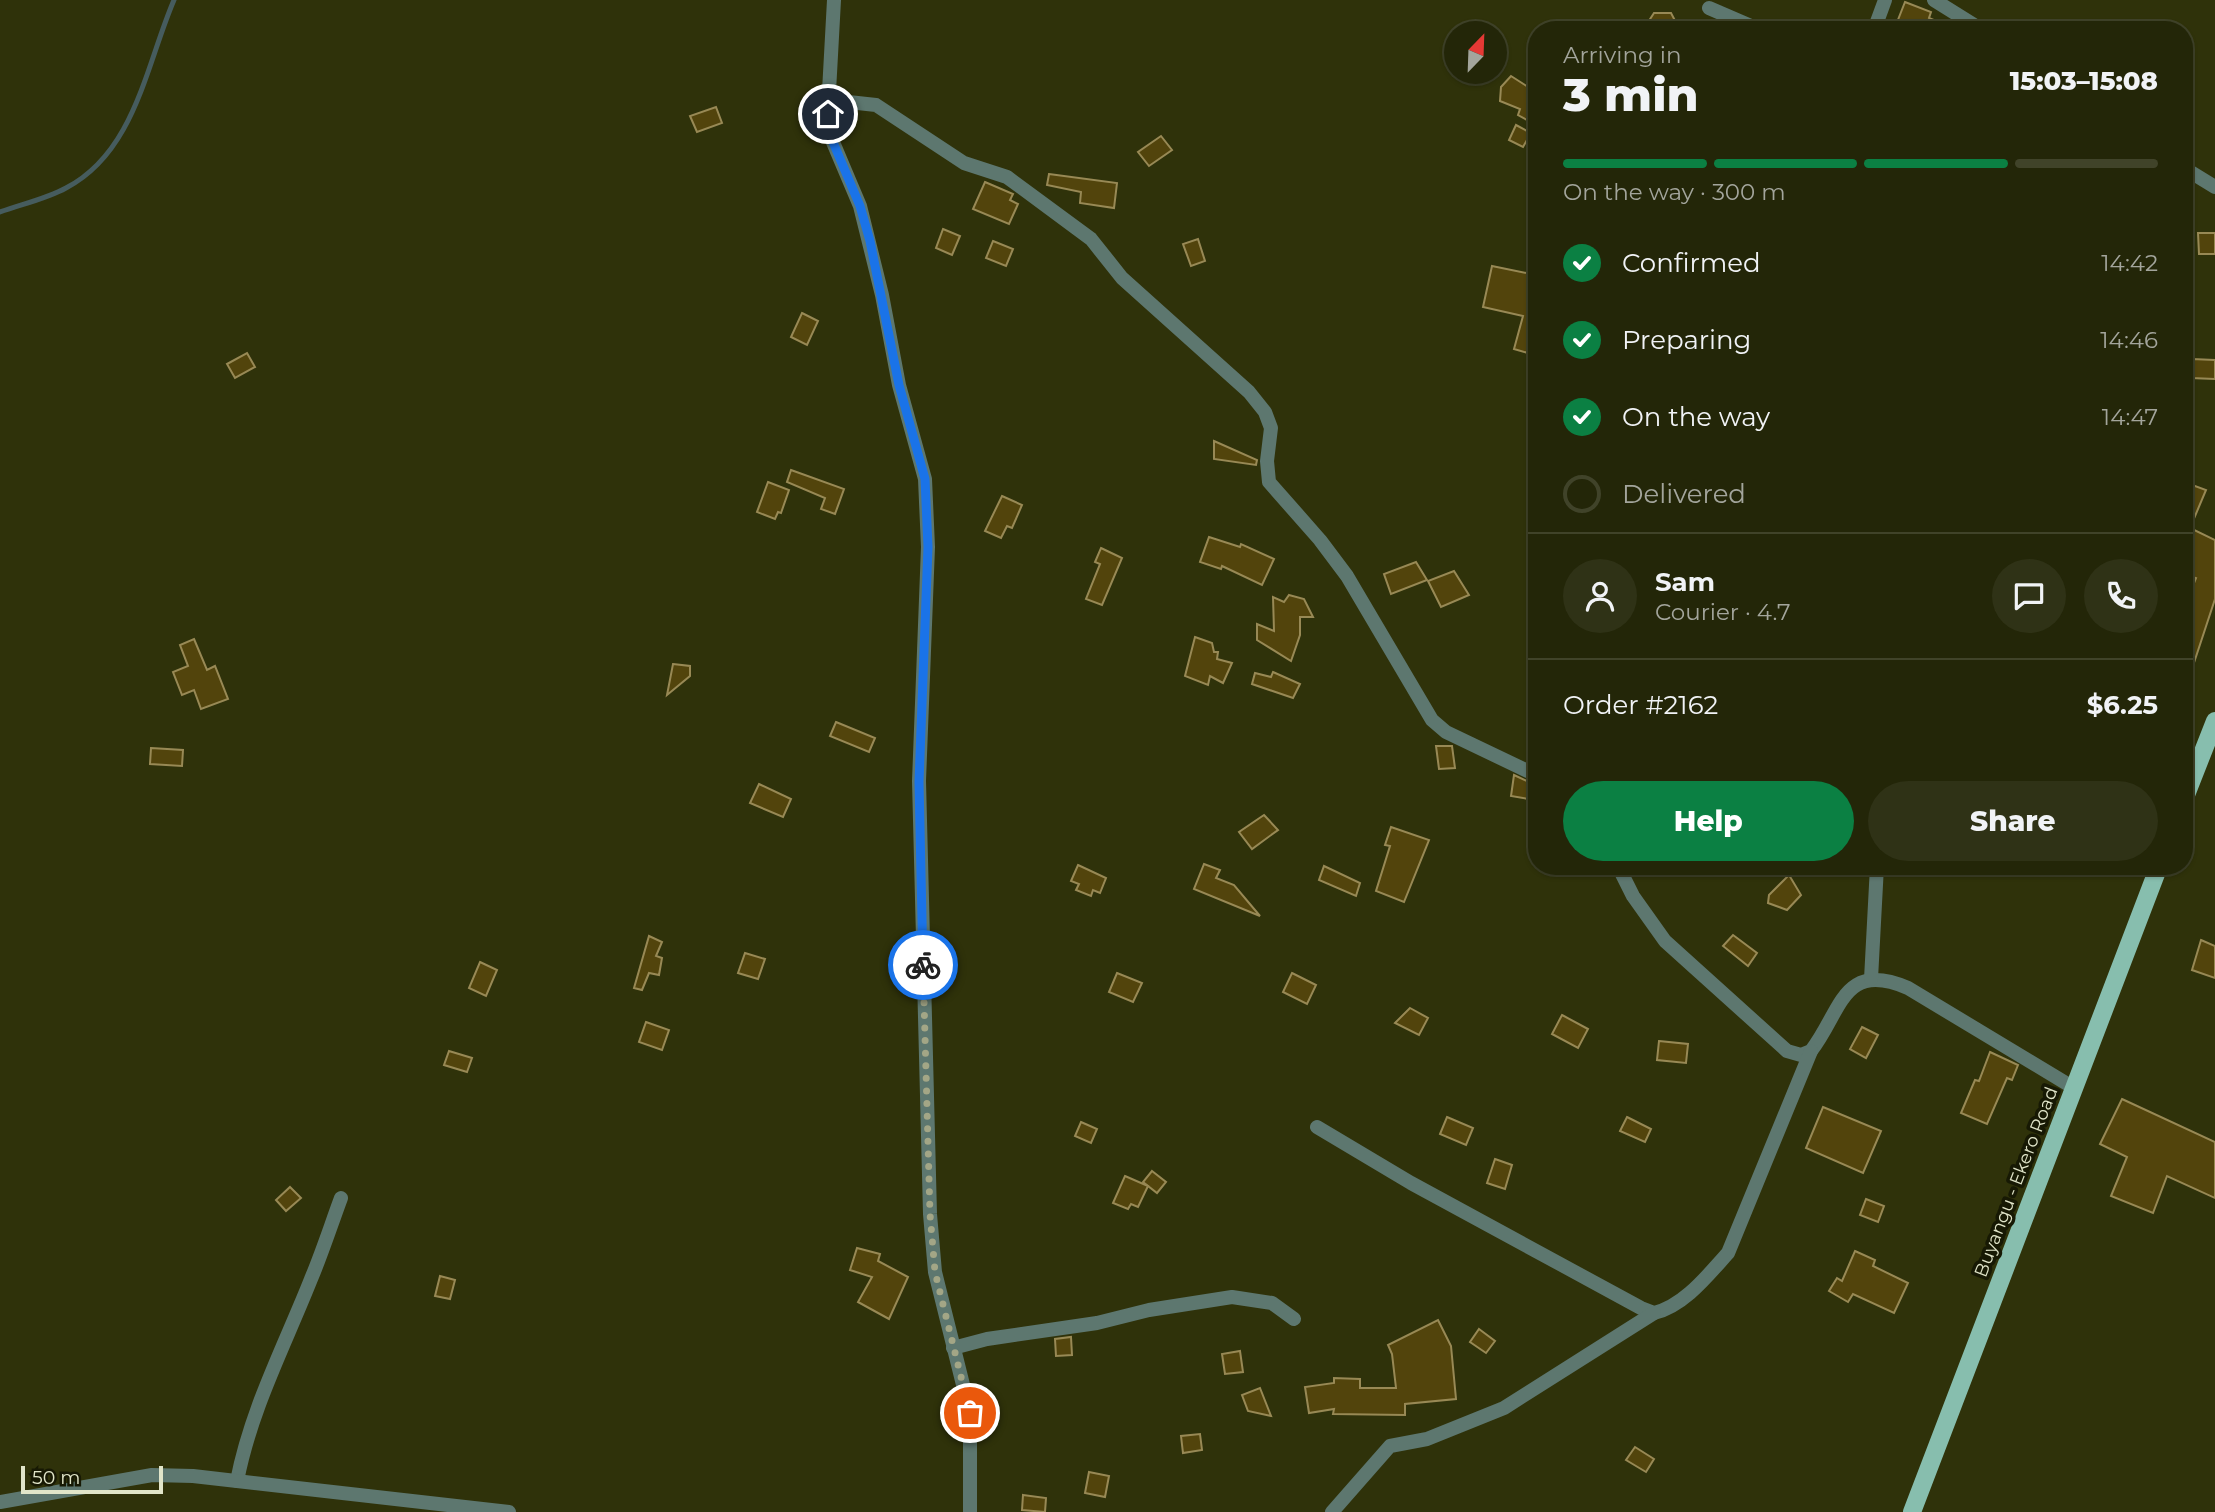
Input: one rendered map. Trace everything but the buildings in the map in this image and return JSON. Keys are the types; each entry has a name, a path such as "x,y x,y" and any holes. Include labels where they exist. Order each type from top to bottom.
{"main road":[{"path":"2193,777 2215,722"},
{"name":"Buyangu - Ekero Road","path":"1912,1512 2155,875"}],"street":[{"path":"834,0 827,128 863,218 899,385 925,479 928,547 919,782 927,1139 935,1272 970,1413 970,1512"},
{"path":"1877,21 1885,0"},
{"path":"1934,0 1968,21"},
{"path":"1709,8 1739,21"},
{"path":"830,100 876,105 964,163 1007,177 1091,239 1122,278 1249,392 1265,412 1271,428 1267,461 1269,482 1320,540 1347,576 1432,720 1446,732 1528,771"},
{"path":"2193,174 2215,187"},
{"path":"1622,875 1633,896 1665,941 1773,1041 1795,1054 1811,1052"},
{"path":"1871,979 1877,875"},
{"path":"1332,1512 1390,1446 1427,1439 1504,1408 1654,1313 1676,1302 1705,1278 1728,1253 1811,1052 1839,1000 1859,982 1884,980 1908,988 2074,1088"},
{"path":"1317,1127 1410,1182 1654,1313"},
{"path":"237,1481 244,1447 260,1399 311,1280 341,1198"},
{"path":"953,1348 987,1339 1097,1323 1149,1310 1232,1297 1272,1303 1294,1319"},
{"path":"0,1502 152,1475 237,1481 509,1512"}],"waterway":[{"path":"0,212 66,188 89,172 108,153 135,105 174,0"}],"way so far":[{"path":"923,965 926,993 930,1214 935,1272 970,1413"}],"route":[{"path":"828,114 827,128 860,206 870,241 899,385 925,479 928,547 919,782 923,965"}]}
